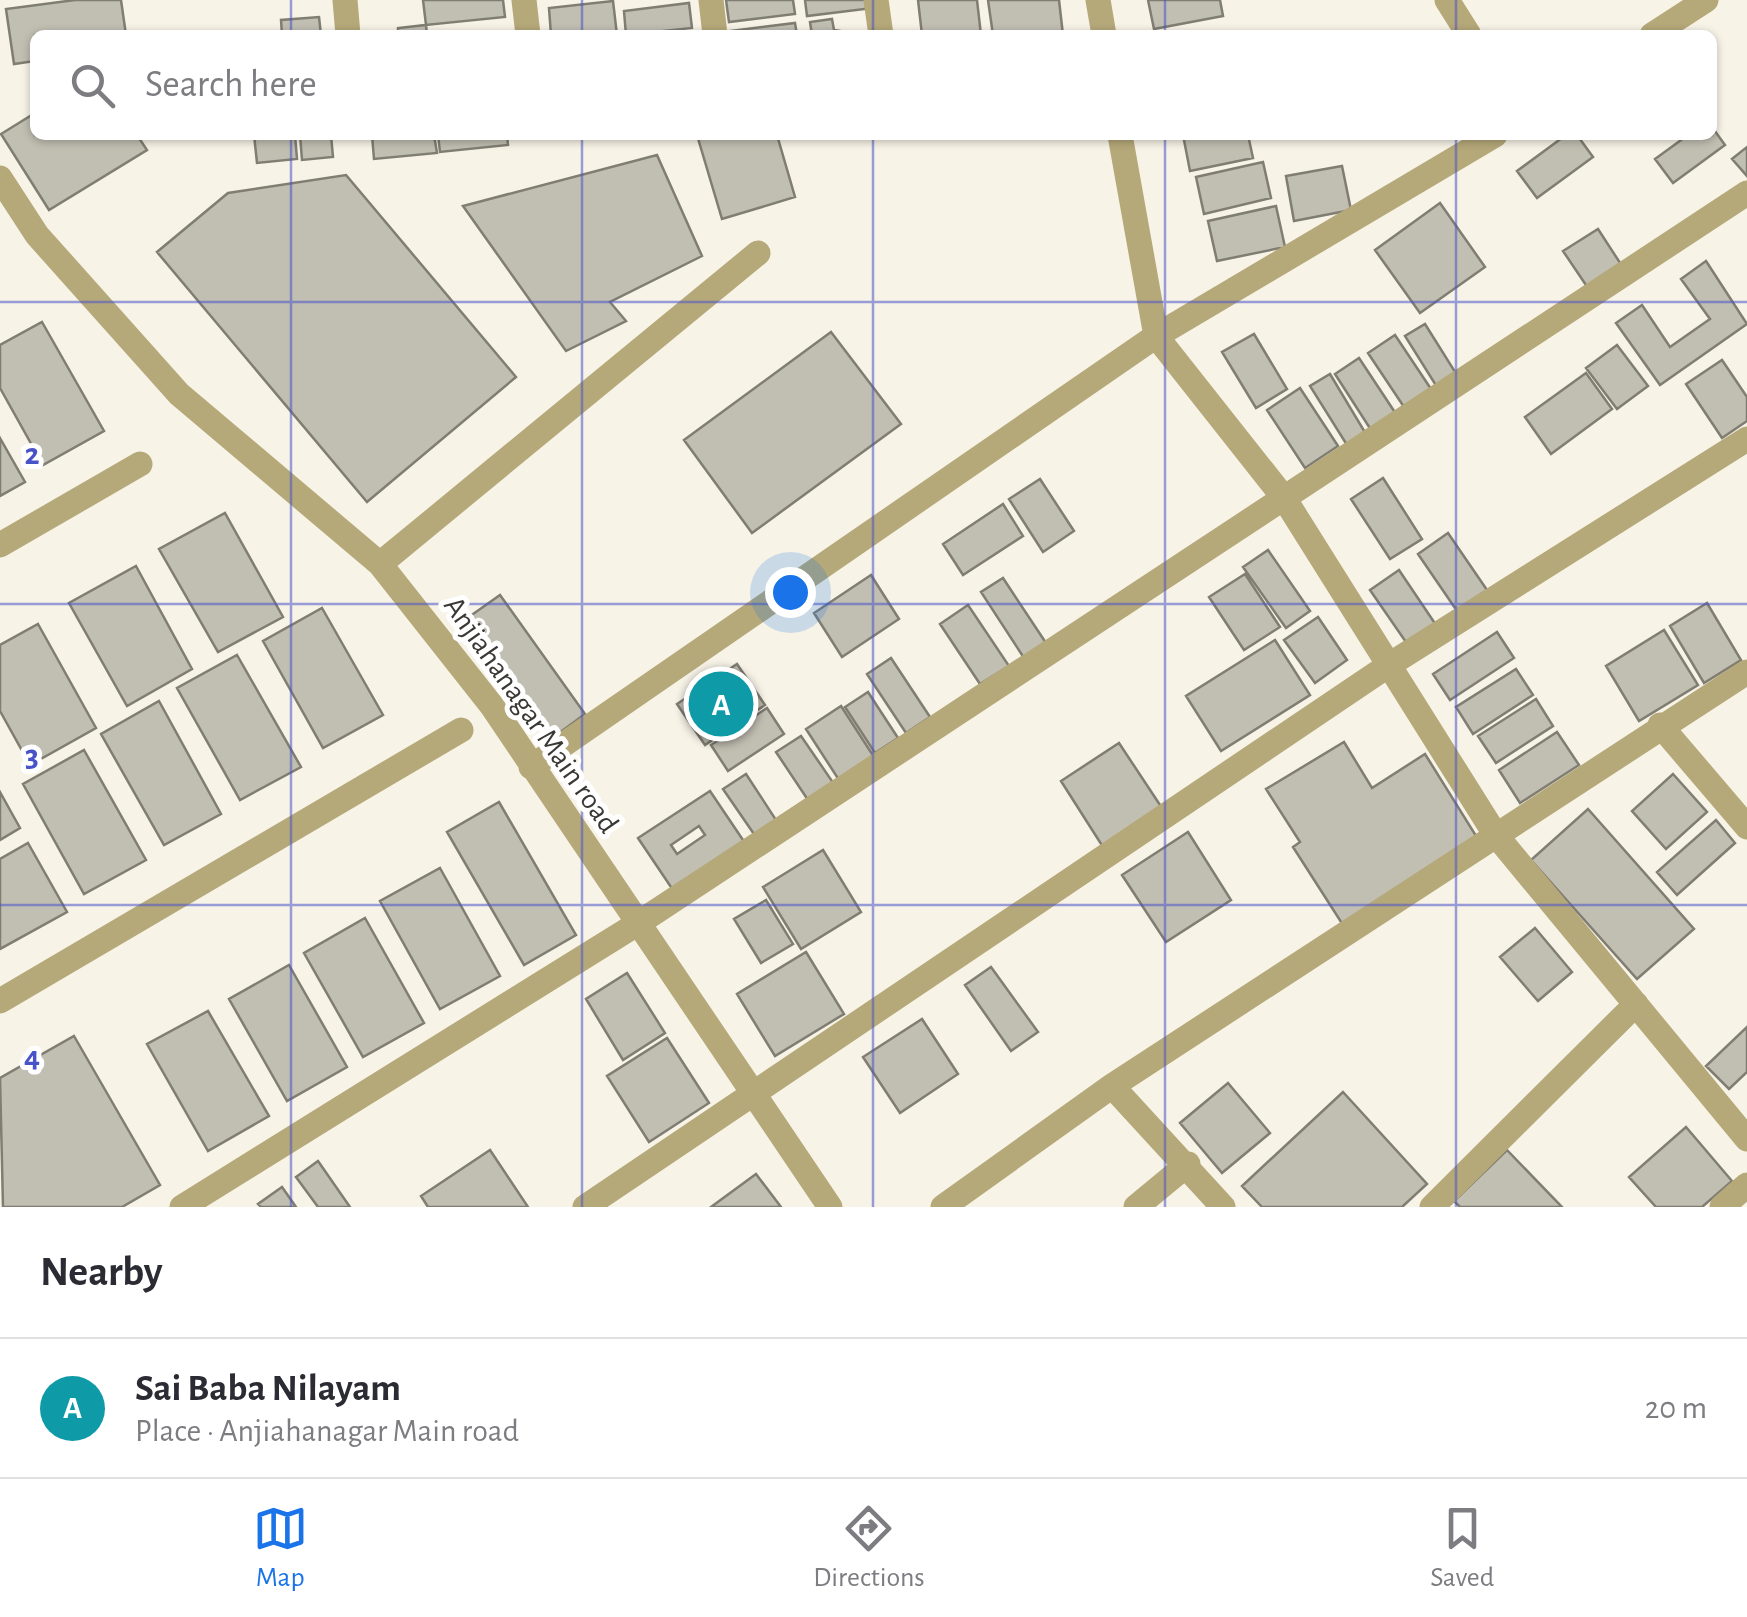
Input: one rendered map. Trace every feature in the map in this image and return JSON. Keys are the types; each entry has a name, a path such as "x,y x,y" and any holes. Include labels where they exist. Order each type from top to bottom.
{"street":[{"path":"345,0 348,30"},
{"path":"524,0 527,30"},
{"path":"711,0 714,30"},
{"path":"876,0 880,30"},
{"path":"1098,0 1103,30"},
{"path":"1447,0 1466,30"},
{"path":"1660,30 1706,0"},
{"path":"1121,140 1156,336 1284,498 1494,834 1747,1139"},
{"path":"531,767 1156,336 1487,140"},
{"name":"Anjiahanagar Main road","path":"0,178 37,235 179,394 380,564 492,706 830,1207"},
{"path":"182,1207 638,924 1747,193"},
{"path":"380,564 758,253"},
{"path":"585,1207 1389,665 1747,439"},
{"path":"0,545 140,464"},
{"path":"942,1207 1112,1086 1660,724 1747,672"},
{"path":"1660,724 1747,827"},
{"path":"0,1001 461,730"},
{"path":"1432,1207 1636,1004"},
{"path":"1112,1086 1188,1164 1223,1207"},
{"path":"1136,1207 1188,1164"},
{"path":"1722,1207 1747,1185"}],"building":[{"path":"75,0 121,0 125,30 30,30 30,62 14,64 6,9"},
{"path":"423,0 503,0 505,17 426,25"},
{"path":"726,0 793,0 795,14 729,22"},
{"path":"805,0 872,0 873,8 807,16"},
{"path":"918,0 977,0 980,30 921,30"},
{"path":"988,0 1059,0 1062,30 992,30"},
{"path":"1148,0 1220,0 1223,16 1154,29"},
{"path":"613,1 616,30 551,30 549,8"},
{"path":"689,3 692,28 626,30 624,11"},
{"path":"319,17 320,30 282,30 281,20"},
{"path":"832,19 834,30 811,30 810,22"},
{"path":"795,23 796,30 738,30"},
{"path":"426,25 426,30 398,30"},
{"path":"30,116 30,140 140,140 147,150 49,210 1,134"},
{"path":"1717,134 1725,145 1673,183 1655,159 1681,140 1717,140"},
{"path":"255,140 295,140 297,159 257,163"},
{"path":"300,140 331,140 333,157 302,160"},
{"path":"372,140 435,140 437,153 374,159"},
{"path":"439,140 508,140 508,145 440,152"},
{"path":"698,140 778,140 795,197 722,219"},
{"path":"1184,140 1249,140 1253,158 1190,171"},
{"path":"1559,140 1581,140 1593,157 1537,198 1517,171"},
{"path":"1747,147 1747,176 1732,159"},
{"path":"657,155 702,256 610,302 626,321 566,351 463,206"},
{"path":"1263,162 1271,198 1204,214 1196,177"},
{"path":"1342,166 1351,210 1294,221 1286,176"},
{"path":"346,175 516,377 367,502 157,252 228,193"},
{"path":"1440,203 1485,267 1420,313 1375,250"},
{"path":"1276,206 1285,247 1217,261 1208,221"},
{"path":"1598,229 1624,269 1590,291 1563,251"},
{"path":"1706,261 1747,324 1660,385 1616,323 1642,305 1670,347 1710,319 1681,279"},
{"path":"42,322 104,431 43,465 0,388 0,345"},
{"path":"1425,324 1457,375 1437,387 1405,336"},
{"path":"831,332 901,424 752,533 684,440"},
{"path":"1254,334 1287,389 1256,408 1222,352"},
{"path":"1395,335 1433,392 1406,410 1368,353"},
{"path":"1617,345 1648,386 1617,409 1586,368"},
{"path":"1359,358 1398,417 1373,433 1335,374"},
{"path":"1722,360 1747,397 1747,421 1722,438 1686,384"},
{"path":"1586,373 1612,409 1551,454 1525,417"},
{"path":"1330,374 1366,434 1347,445 1310,386"},
{"path":"1300,388 1338,446 1305,468 1267,410"},
{"path":"0,438 25,482 0,496"},
{"path":"1383,478 1422,539 1390,559 1351,499"},
{"path":"1040,479 1074,531 1043,552 1009,499"},
{"path":"1003,504 1023,536 963,575 943,544"},
{"path":"225,513 283,617 218,652 159,549"},
{"path":"1448,533 1487,590 1457,611 1418,554"},
{"path":"1268,550 1310,611 1286,628 1243,567"},
{"path":"136,566 192,669 127,706 69,603"},
{"path":"1399,570 1436,625 1408,645 1370,590"},
{"path":"1245,574 1280,627 1244,650 1209,597"},
{"path":"871,575 899,619 842,657 814,613"},
{"path":"1003,578 1048,646 1026,661 981,592"},
{"path":"500,595 585,714 551,739 466,619"},
{"path":"1707,603 1741,660 1704,683 1670,626"},
{"path":"968,605 1009,666 980,684 940,624"},
{"path":"322,608 383,715 323,748 263,641"},
{"path":"1318,617 1347,660 1315,683 1284,640"},
{"path":"38,624 96,728 30,765 0,711 0,645"},
{"path":"1664,630 1698,685 1639,721 1606,666"},
{"path":"1497,632 1514,658 1450,700 1433,674"},
{"path":"1275,640 1310,695 1221,751 1186,696"},
{"path":"237,655 301,767 240,800 177,688"},
{"path":"891,658 930,717 906,733 867,674"},
{"path":"737,664 765,705 705,745 677,704"},
{"path":"1516,669 1533,695 1473,734 1456,707"},
{"path":"868,692 898,738 875,753 845,707"},
{"path":"1536,699 1553,726 1496,763 1478,736"},
{"path":"159,701 221,814 164,845 101,734"},
{"path":"841,706 874,757 839,780 806,729"},
{"path":"767,708 784,734 728,771 711,745"},
{"path":"1557,732 1579,765 1520,803 1499,770"},
{"path":"801,736 834,784 808,800 776,752"},
{"path":"1344,742 1372,788 1425,754 1478,839 1343,925 1293,847 1300,842 1266,789"},
{"path":"1119,743 1162,808 1103,847 1061,781"},
{"path":"84,750 146,860 84,894 23,784"},
{"path":"746,774 778,823 756,837 723,789"},
{"path":"1673,774 1707,812 1666,849 1632,811"},
{"path":"710,791 747,846 675,893 638,838","holes":["699,826 705,835 677,854 671,845"]},
{"path":"0,792 20,828 0,840"},
{"path":"499,802 576,935 524,965 447,832"},
{"path":"1588,809 1694,929 1637,979 1531,860"},
{"path":"1716,820 1735,843 1677,895 1657,872"},
{"path":"1188,832 1231,900 1166,942 1122,875"},
{"path":"28,843 67,912 0,949 0,859"},
{"path":"823,850 861,912 801,949 763,887"},
{"path":"440,868 500,976 440,1009 380,901"},
{"path":"766,900 793,944 761,963 734,919"},
{"path":"365,918 424,1023 363,1057 304,953"},
{"path":"1535,928 1572,972 1538,1001 1500,957"},
{"path":"806,952 844,1014 775,1056 737,994"},
{"path":"289,965 347,1067 287,1101 229,999"},
{"path":"991,967 1038,1032 1011,1051 965,985"},
{"path":"627,973 665,1033 623,1060 586,999"},
{"path":"208,1011 269,1116 208,1151 147,1044"},
{"path":"922,1019 958,1074 900,1113 863,1057"},
{"path":"1747,1027 1747,1072 1729,1089 1706,1066"},
{"path":"74,1036 160,1185 122,1207 3,1207 0,1078"},
{"path":"667,1038 709,1103 649,1142 607,1076"},
{"path":"1228,1083 1270,1133 1222,1173 1180,1123"},
{"path":"1343,1092 1427,1184 1402,1207 1262,1207 1242,1186"},
{"path":"1686,1127 1732,1181 1702,1207 1656,1207 1629,1177"},
{"path":"490,1150 528,1207 428,1207 421,1196"},
{"path":"1507,1150 1562,1207 1460,1207 1454,1201"},
{"path":"318,1161 350,1207 318,1207 296,1177"},
{"path":"756,1174 781,1207 711,1207"},
{"path":"282,1187 296,1207 258,1204"}],"place":[{"name":"Sai Baba Nilayam","path":"721,704"}]}
